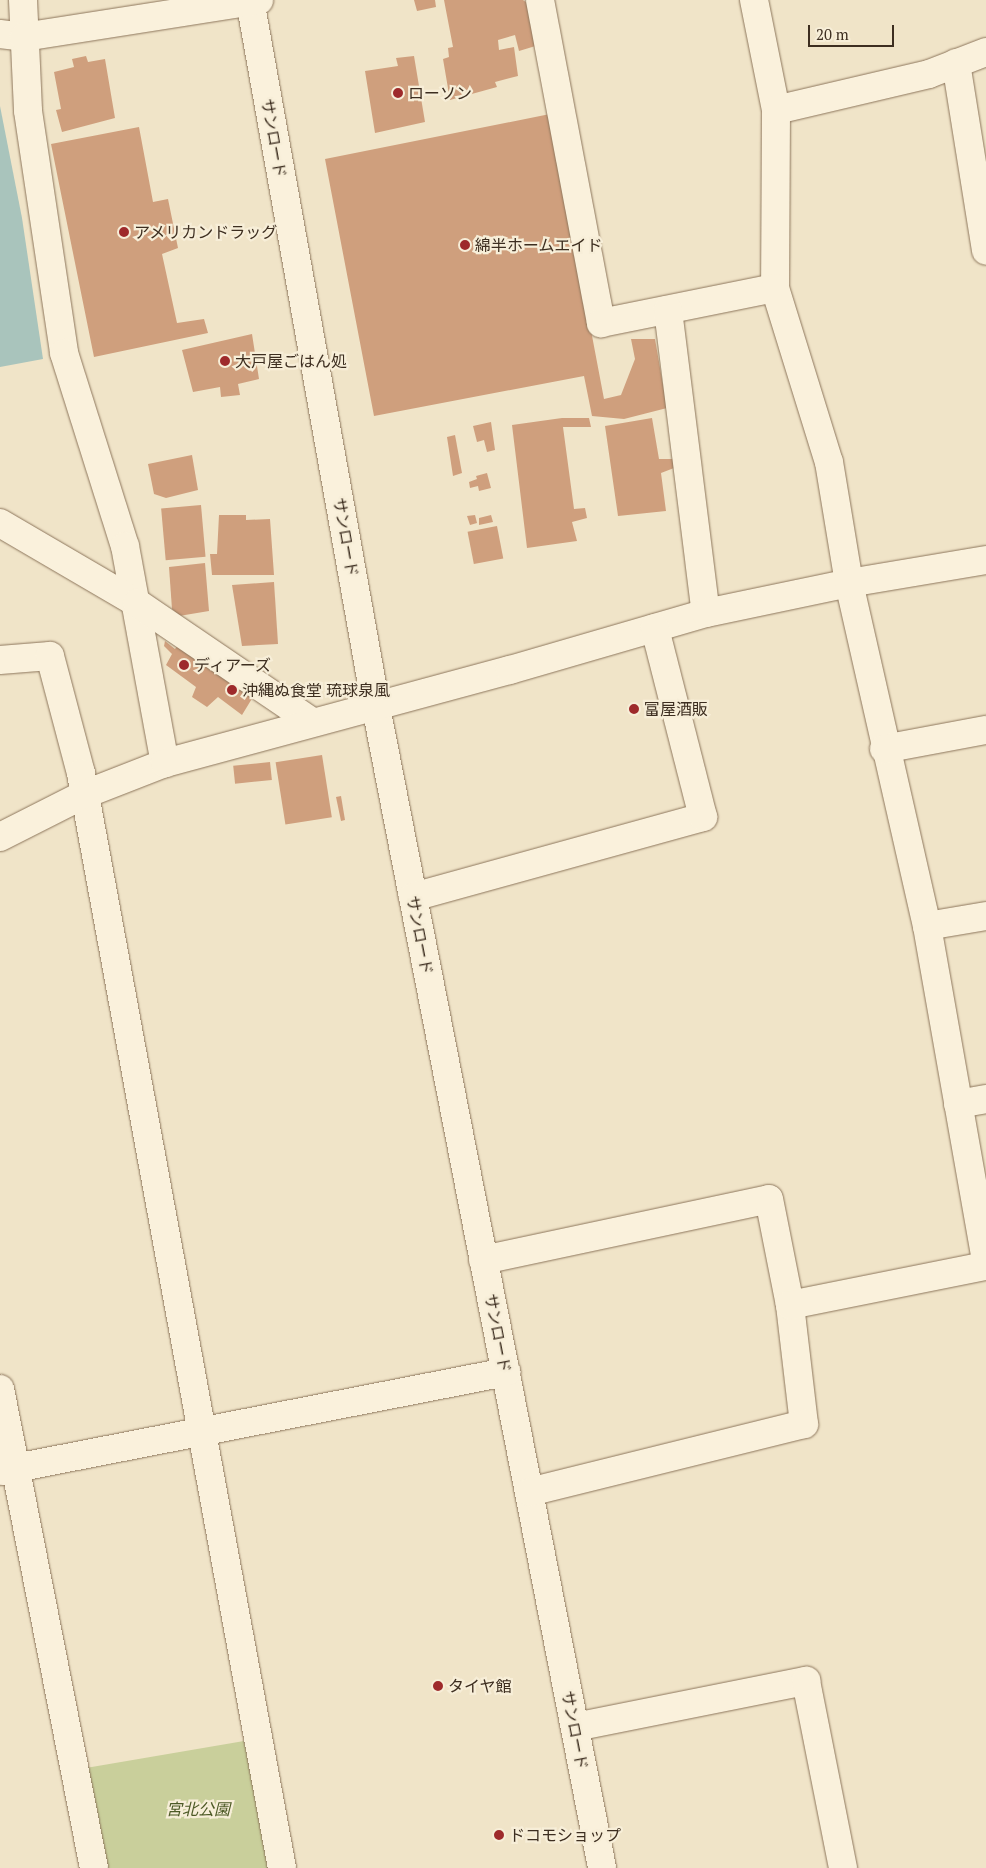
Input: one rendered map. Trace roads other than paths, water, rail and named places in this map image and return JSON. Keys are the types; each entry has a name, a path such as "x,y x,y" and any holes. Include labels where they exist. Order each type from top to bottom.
{"street":[{"path":"24,0 12,36 28,111 64,353 125,546 165,763"},
{"path":"540,0 601,323 775,288"},
{"path":"754,0 776,110 775,288 829,462 849,583 884,749 927,926 986,1261"},
{"path":"12,36 253,1"},
{"name":"サンロード","path":"253,1 376,707 602,1868"},
{"path":"776,110 929,74 986,52"},
{"path":"956,64 986,246"},
{"path":"668,310 706,613"},
{"path":"0,523 137,603 312,722"},
{"path":"0,838 83,795 165,763 312,722 376,707 706,613 849,583 986,560"},
{"path":"413,897 703,817 654,628"},
{"path":"0,660 50,656 81,773 83,795 282,1868"},
{"path":"884,749 986,730"},
{"path":"927,926 986,916"},
{"path":"958,1104 986,1099"},
{"path":"483,1260 769,1199 790,1305 804,1424 530,1492"},
{"path":"790,1305 986,1266"},
{"path":"8,1469 506,1372"},
{"path":"0,1389 8,1469 94,1868"},
{"path":"575,1727 806,1681 843,1868"}],"water":[{"path":"0,106 22,218 43,359 0,367"}],"place":[{"name":"ローソン","path":"398,93"},
{"name":"アメリカンドラッグ","path":"124,232"},
{"name":"綿半ホームエイド","path":"465,245"},
{"name":"大戸屋ごはん処","path":"225,361"},
{"name":"ディアーズ","path":"184,665"},
{"name":"沖縄ぬ食堂 琉球泉風","path":"232,690"},
{"name":"富屋酒販","path":"634,709"},
{"name":"タイヤ館","path":"438,1686"},
{"name":"ドコモショップ","path":"499,1835"}],"park label":[{"name":"宮北公園","path":"198,1809"}]}
